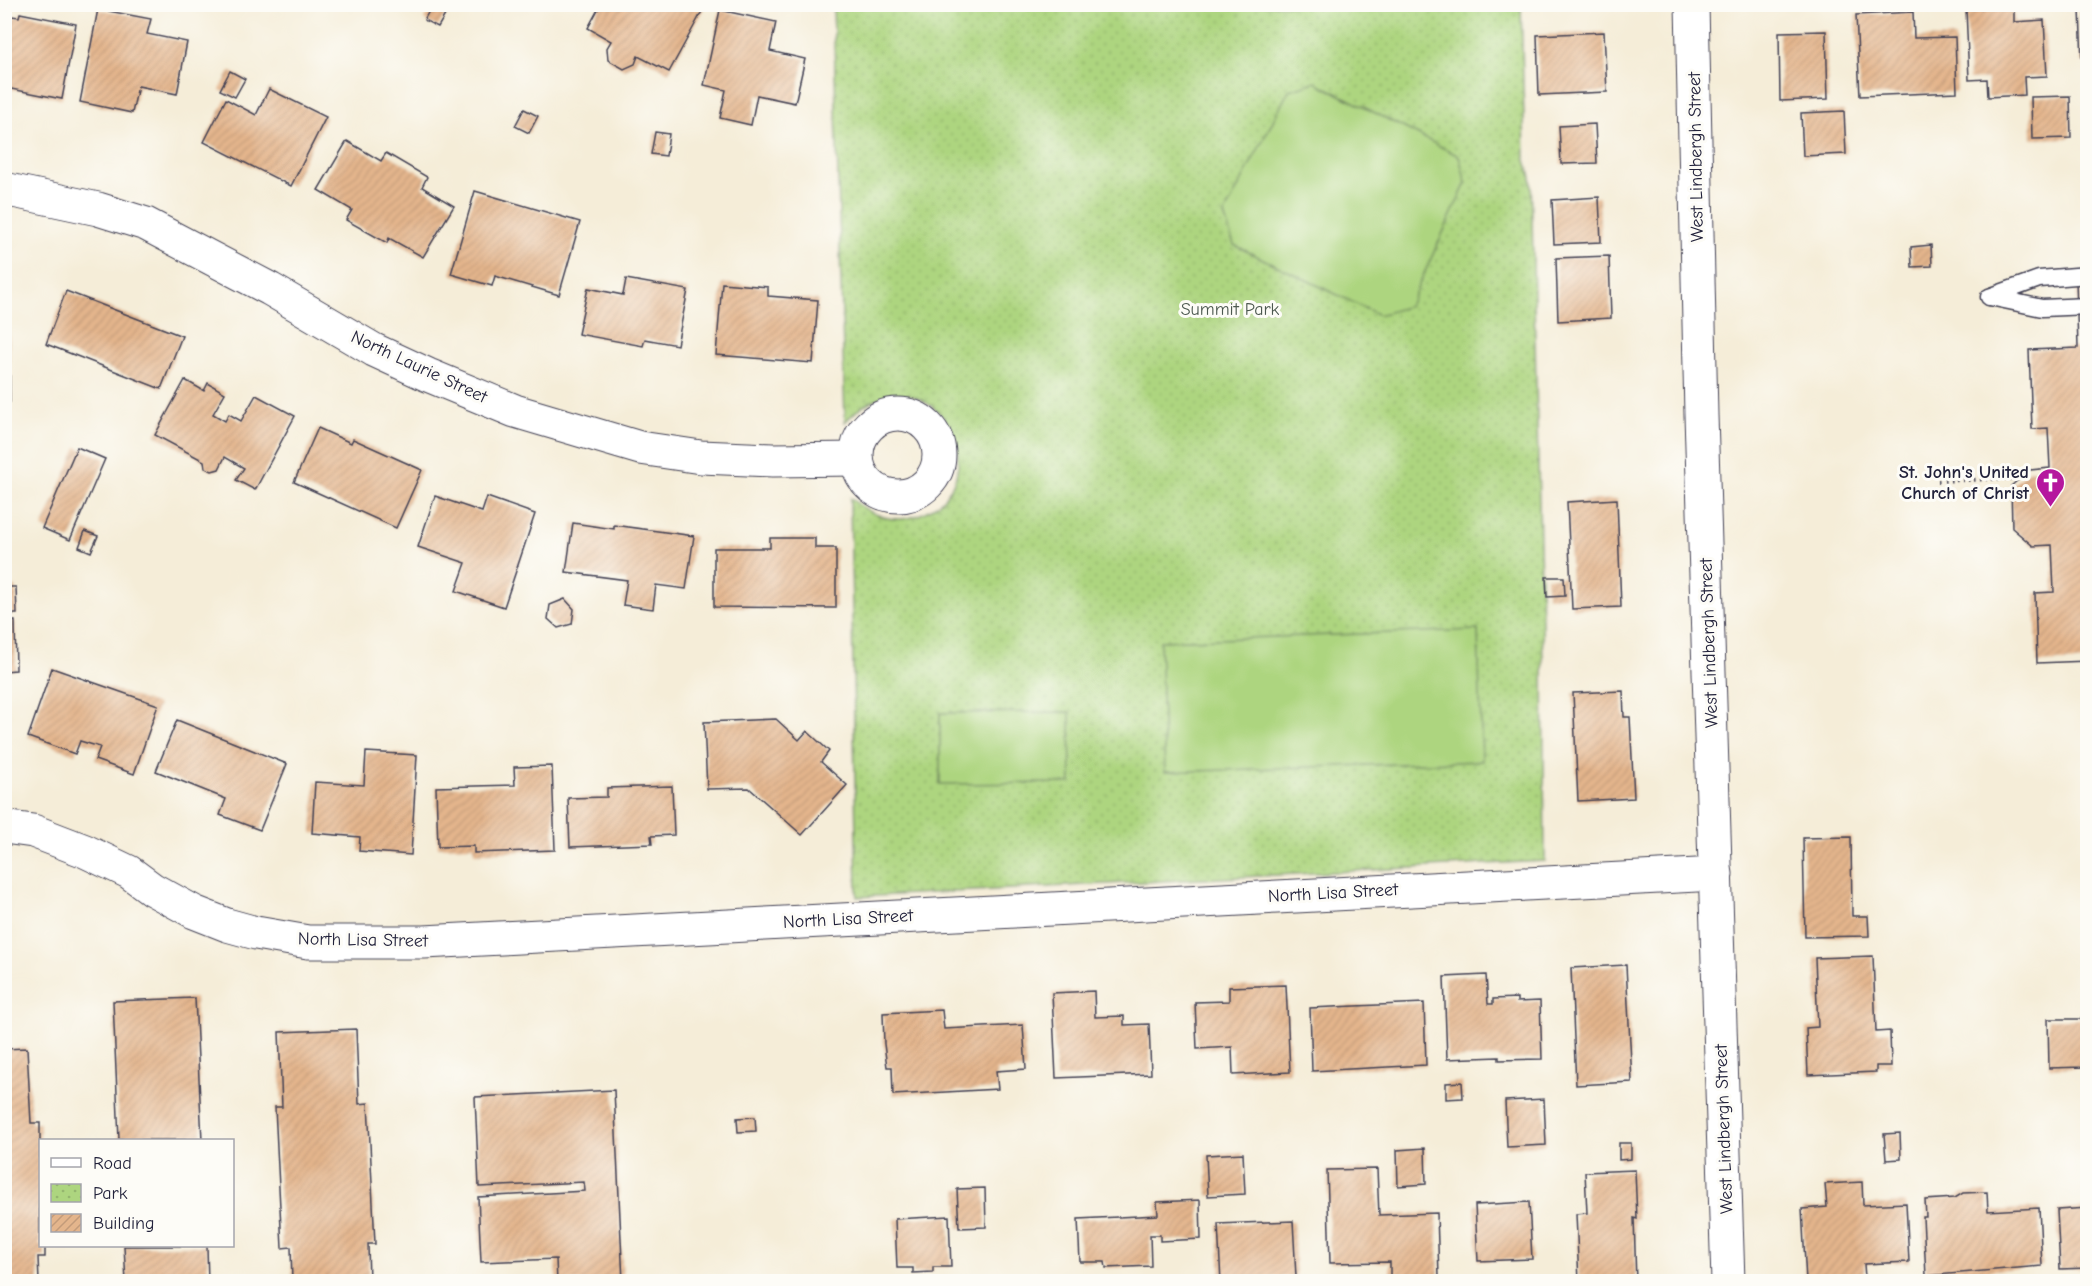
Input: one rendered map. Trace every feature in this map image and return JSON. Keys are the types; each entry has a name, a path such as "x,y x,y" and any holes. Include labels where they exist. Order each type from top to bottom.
{"street":[{"name":"West Lindbergh Street","path":"1692,4 1702,427 1728,1281"},
{"name":"North Laurie Street","path":"4,189 98,209 146,225 270,289 374,350 515,411 640,448 713,457 772,460 857,459"},
{"name":"North Lisa Street","path":"4,826 33,831 85,851 129,872 152,889 194,912 227,925 256,933 308,942 424,942 1716,874"}],"lane":[{"path":"2088,275 2039,279 1989,297 2042,308 2088,306"}],"path":[{"path":"1938,481 2021,478"}],"green space":[{"name":"Summit Park","path":"833,5 1521,5 1525,157 1531,177 1543,665 1545,861 857,897 850,498 883,517 901,519 911,517 921,514 946,495 957,471 956,445 946,421 927,403 903,395 875,400 845,422"},
{"path":"1315,82 1459,156 1466,183 1409,306 1379,315 1234,245 1224,215 1289,90"},
{"path":"1478,630 1482,761 1165,772 1160,641"},
{"path":"1070,712 1071,783 940,784 940,713"}],"building":[{"path":"433,4 438,4 448,10 438,27 424,20"},
{"path":"601,4 703,4 705,6 669,72 638,56 635,64 624,69 608,60 607,48 611,41 588,28"},
{"path":"2014,7 2014,22 2044,20 2047,76 2024,77 2025,95 1988,97 1987,79 1969,80 1966,9"},
{"path":"2088,8 2088,61 2082,62 2080,9"},
{"path":"98,9 151,19 147,34 187,42 177,94 138,86 132,113 80,102"},
{"path":"720,10 776,22 770,51 805,59 795,103 757,95 751,125 720,118 726,90 704,85"},
{"path":"1913,12 1914,38 1955,37 1957,92 1860,96 1856,15"},
{"path":"20,13 76,24 62,99 6,88 10,62 4,61 4,15 19,17"},
{"path":"1826,31 1828,99 1780,101 1779,32"},
{"path":"1604,32 1607,92 1539,95 1537,35"},
{"path":"230,71 245,79 235,97 220,90"},
{"path":"269,89 326,117 291,186 204,142 226,99 256,115"},
{"path":"2070,96 2071,138 2032,139 2031,97"},
{"path":"524,109 538,116 529,133 515,126"},
{"path":"1844,111 1846,154 1803,156 1801,113"},
{"path":"1595,124 1597,163 1561,164 1559,126"},
{"path":"655,132 669,134 666,156 651,154"},
{"path":"347,141 381,161 386,153 427,177 422,187 454,206 423,257 389,238 387,243 346,220 352,210 318,190"},
{"path":"475,191 580,222 559,295 495,276 492,286 451,274"},
{"path":"1599,197 1601,242 1554,244 1552,200"},
{"path":"1931,245 1932,266 1912,267 1911,247"},
{"path":"1609,256 1611,318 1558,321 1556,258"},
{"path":"626,279 688,290 677,345 645,339 643,346 578,334 588,288 623,295"},
{"name":"St. John's United Church of Christ","path":"2076,279 2088,279 2088,661 2037,663 2035,593 2054,592 2052,545 2033,546 2012,528 2011,486 2030,470 2050,468 2048,428 2032,429 2029,350 2078,348"},
{"path":"722,283 768,287 768,296 818,300 813,363 716,355"},
{"path":"66,291 182,336 161,389 46,344"},
{"path":"4,321 9,321 10,402 4,402"},
{"path":"185,380 204,391 208,383 225,393 213,414 225,421 229,414 241,421 256,395 295,416 255,490 236,480 244,468 225,457 219,469 212,471 205,468 204,461 155,435"},
{"path":"318,428 351,443 353,439 422,470 396,528 294,482"},
{"path":"77,447 105,459 70,540 42,528"},
{"path":"435,496 482,512 487,497 535,514 504,607 456,591 466,563 418,547"},
{"path":"1617,499 1621,607 1572,609 1567,502"},
{"path":"573,523 614,529 614,525 694,536 686,589 656,585 653,609 623,605 627,580 566,572"},
{"path":"85,531 98,536 91,552 79,547"},
{"path":"770,538 815,538 815,548 836,548 836,608 714,607 714,548 770,548"},
{"path":"1546,577 1564,577 1565,596 1547,597"},
{"path":"4,587 16,587 17,614 4,614"},
{"path":"565,599 574,609 572,624 558,628 548,619 550,605"},
{"path":"4,621 15,621 16,670 4,671"},
{"path":"52,668 158,705 134,774 95,760 100,747 80,741 75,754 28,737"},
{"path":"1623,691 1624,717 1630,717 1634,798 1578,801 1573,693"},
{"path":"776,719 799,740 807,731 829,751 821,762 847,785 802,835 749,788 707,789 704,722"},
{"path":"177,720 287,764 260,830 220,815 226,799 156,771"},
{"path":"366,752 417,755 411,855 359,851 360,837 312,833 315,782 364,785"},
{"path":"552,766 555,850 474,853 474,846 438,847 436,787 515,785 514,767"},
{"path":"672,786 674,835 651,836 652,844 570,847 568,798 607,797 607,788"},
{"path":"1851,837 1852,916 1868,916 1869,936 1805,937 1803,838"},
{"path":"1873,956 1876,1032 1890,1031 1891,1066 1876,1066 1876,1072 1808,1075 1806,1028 1818,1027 1815,958"},
{"path":"1626,965 1632,1082 1576,1085 1571,968"},
{"path":"1486,975 1488,1004 1493,1004 1493,999 1517,998 1517,1002 1540,1001 1542,1059 1499,1060 1499,1057 1447,1059 1444,977"},
{"path":"1286,985 1290,1072 1233,1075 1232,1047 1197,1049 1195,1002 1229,1001 1229,987"},
{"path":"1094,991 1095,1017 1124,1016 1124,1025 1149,1024 1151,1074 1056,1078 1052,993"},
{"path":"195,998 202,1139 119,1139 113,1001"},
{"path":"1424,1003 1426,1065 1312,1071 1310,1008"},
{"path":"942,1010 944,1029 1023,1025 1026,1069 996,1071 998,1089 893,1095 892,1067 887,1067 884,1044 883,1013"},
{"path":"2048,1019 2083,1019 2084,1067 2049,1068"},
{"path":"356,1029 359,1104 368,1103 375,1244 368,1244 369,1282 292,1282 291,1247 282,1248 275,1107 282,1107 279,1032"},
{"path":"27,1048 31,1123 40,1123 39,1247 45,1247 45,1257 38,1257 39,1282 4,1282 4,1049"},
{"path":"1462,1082 1463,1098 1446,1099 1446,1083"},
{"path":"614,1090 623,1282 557,1282 556,1259 481,1262 478,1197 585,1191 584,1182 479,1187 475,1097"},
{"path":"1544,1099 1546,1145 1507,1147 1505,1101"},
{"path":"755,1117 756,1131 738,1132 737,1118"},
{"path":"1900,1133 1901,1159 1886,1160 1884,1134"},
{"path":"1619,1143 1631,1143 1631,1159 1619,1160"},
{"path":"1425,1148 1426,1184 1398,1186 1397,1150"},
{"path":"1243,1153 1245,1194 1208,1196 1206,1155"},
{"path":"1377,1169 1379,1215 1437,1213 1439,1277 1390,1278 1390,1262 1330,1263 1327,1170"},
{"path":"1635,1170 1636,1282 1579,1282 1576,1214 1587,1213 1585,1172"},
{"path":"1862,1182 1863,1205 1906,1203 1909,1262 1864,1264 1865,1278 1806,1281 1802,1209 1827,1207 1825,1184"},
{"path":"985,1188 986,1227 959,1228 957,1189"},
{"path":"1987,1192 1988,1211 2039,1208 2042,1266 1926,1276 1923,1217 1926,1217 1925,1200 1955,1198 1963,1193"},
{"path":"1200,1200 1201,1239 1160,1241 1160,1235 1150,1235 1151,1266 1106,1268 1105,1262 1080,1262 1078,1219 1158,1215 1157,1202"},
{"path":"1529,1202 1532,1259 1478,1261 1475,1205"},
{"path":"2088,1208 2088,1268 2060,1269 2057,1210"},
{"path":"949,1216 951,1267 933,1267 933,1272 913,1273 913,1268 897,1268 895,1219"},
{"path":"1293,1221 1296,1277 1268,1278 1268,1282 1221,1282 1218,1224"},
{"path":"124,1247 207,1247 208,1282 126,1282"}],"place":[{"name":"St. John's United Church of Christ","path":"2050,508"}]}
